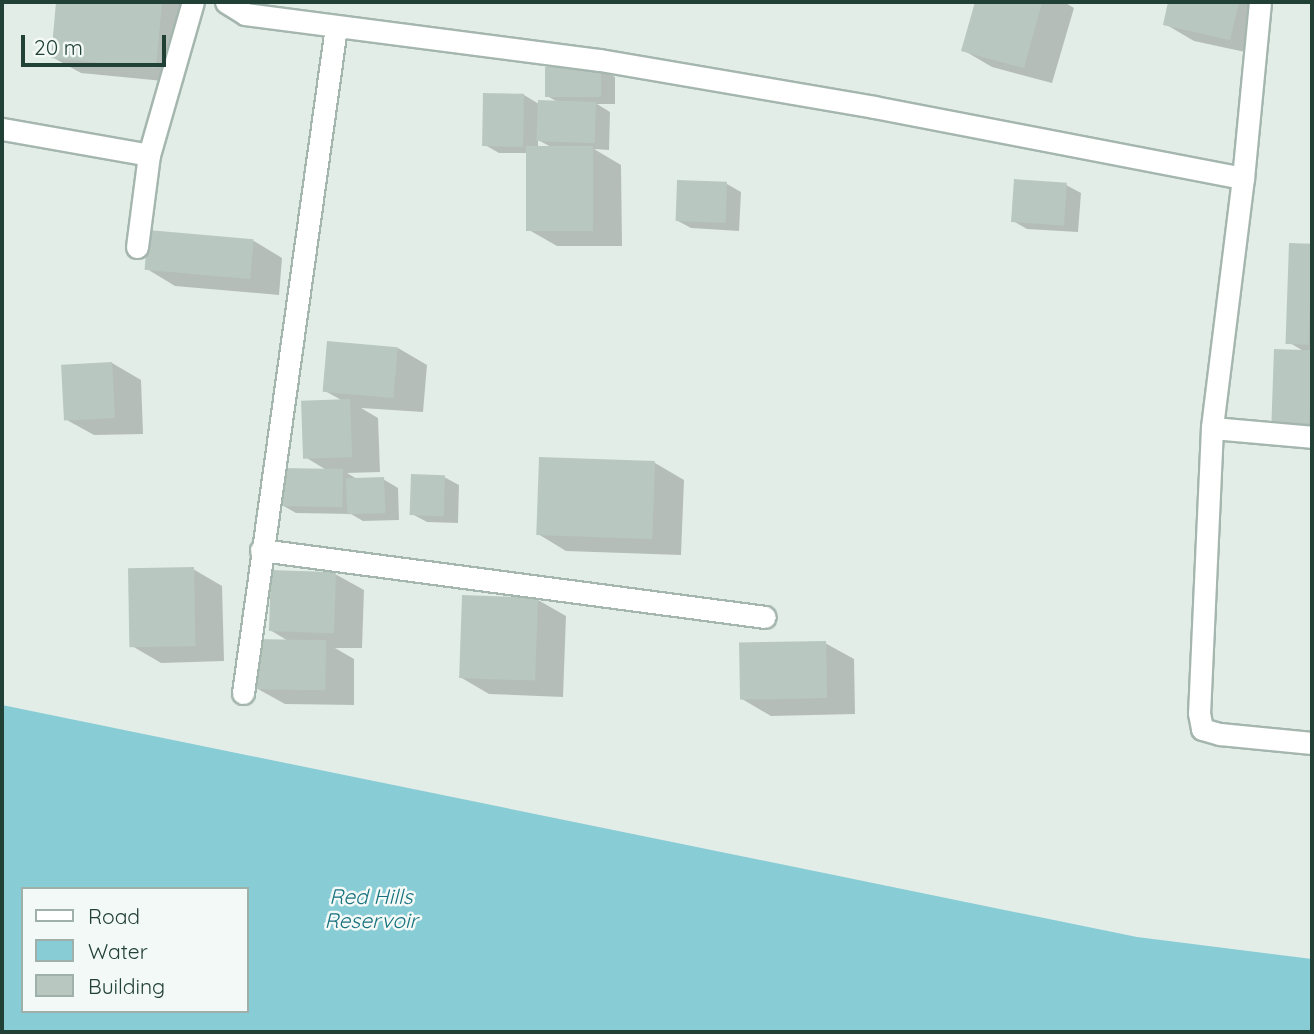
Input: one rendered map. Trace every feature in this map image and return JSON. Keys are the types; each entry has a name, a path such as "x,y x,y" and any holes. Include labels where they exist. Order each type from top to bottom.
{"street":[{"path":"136,247 149,155 193,2"},
{"path":"226,2 245,14 600,60 874,107 1243,178"},
{"path":"1260,2 1243,178 1212,428 1199,713 1202,729 1220,734 1312,743"},
{"path":"243,692 336,27"},
{"path":"2,129 149,155"},
{"path":"1212,428 1312,437"},
{"path":"261,550 765,617"}],"water":[{"name":"Red Hills Reservoir","path":"2,705 1137,937 1312,959 1312,1032 2,1032"}],"building":[{"path":"56,2 162,2 156,68 51,58"},
{"path":"975,2 1042,2 1024,68 961,51"},
{"path":"1168,2 1239,2 1230,40 1163,25"},
{"path":"545,67 601,67 601,97 545,97"},
{"path":"483,93 524,94 523,147 482,146"},
{"path":"538,100 596,102 595,143 537,141"},
{"path":"526,146 593,146 593,231 526,231"},
{"path":"1014,179 1067,183 1064,226 1011,222"},
{"path":"677,180 727,182 726,223 676,221"},
{"path":"148,230 254,239 250,279 145,270"},
{"path":"1289,243 1312,244 1308,345 1285,344"},
{"path":"327,341 398,347 393,398 323,392"},
{"path":"1274,349 1312,350 1309,423 1271,422"},
{"path":"112,362 115,418 64,421 61,365"},
{"path":"350,399 352,457 303,459 301,401"},
{"path":"539,457 655,461 652,539 536,535"},
{"path":"280,468 343,469 342,507 279,506"},
{"path":"411,474 445,475 444,516 410,515"},
{"path":"384,477 385,513 347,514 346,478"},
{"path":"194,567 195,646 129,647 128,568"},
{"path":"271,570 336,572 334,633 269,631"},
{"path":"462,595 538,598 535,681 459,678"},
{"path":"255,639 326,640 325,690 254,689"},
{"path":"826,641 827,698 740,700 739,643"}]}
